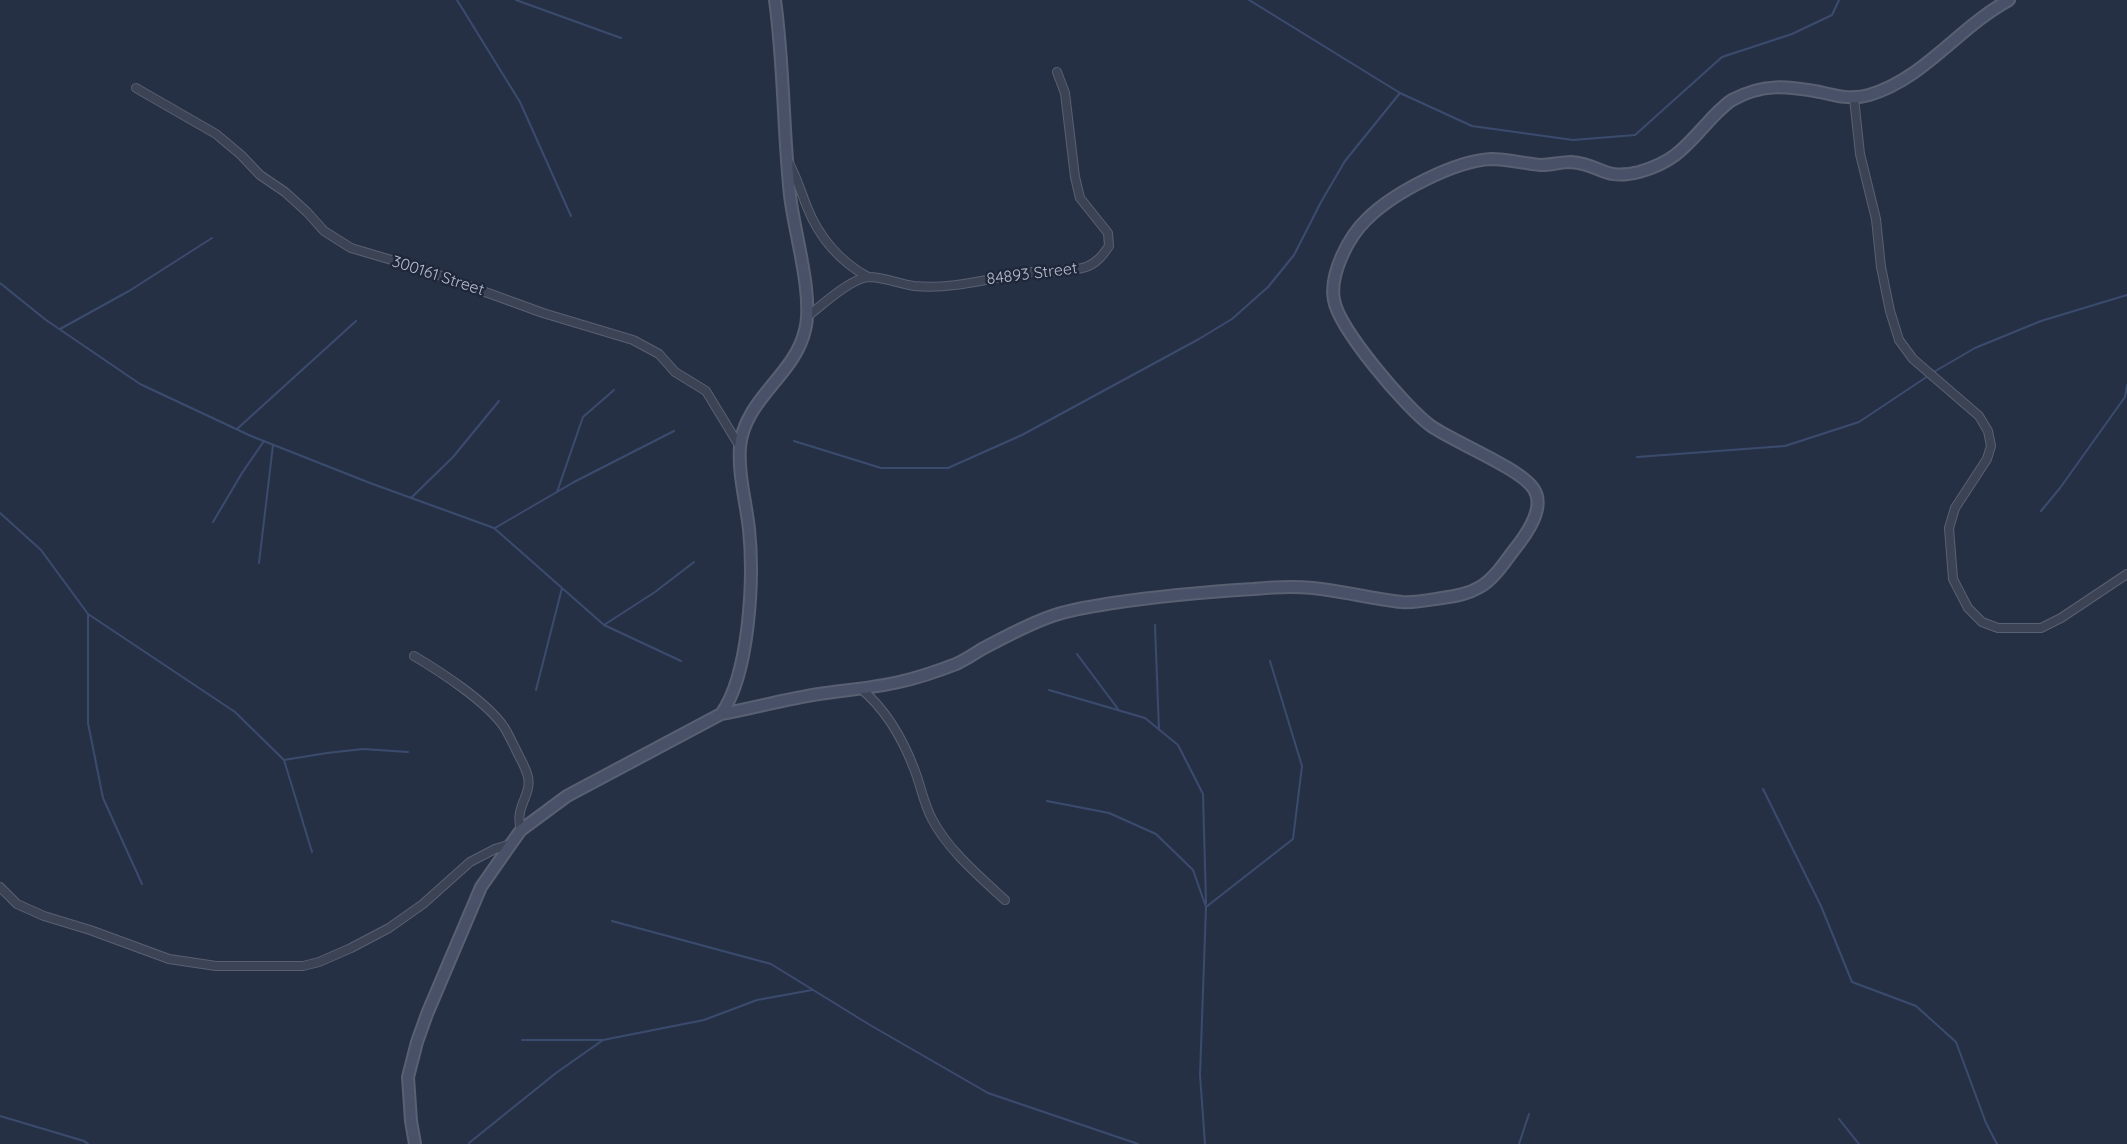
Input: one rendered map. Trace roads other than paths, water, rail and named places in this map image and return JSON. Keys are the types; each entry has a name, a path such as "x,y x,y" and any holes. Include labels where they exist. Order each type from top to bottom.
{"street":[{"path":"721,714 730,703 743,654 752,560 740,447 747,420 762,396 800,347 808,316 790,195 775,0"},
{"path":"415,1144 408,1077 417,1042 481,887 511,844 521,830 567,796 721,714 784,700 898,682 958,663 1051,616 1105,605 1190,594 1288,587 1313,588 1406,603 1459,596 1476,590 1489,581 1519,544 1536,514 1538,502 1534,488 1517,474 1429,425 1409,408 1359,345 1338,312 1334,299 1333,286 1348,243 1361,225 1389,199 1475,161 1493,159 1541,165 1572,162 1606,174 1619,176 1635,173 1667,162 1720,109 1730,101 1748,93 1780,86 1854,98 1870,95 1894,85 1916,71 1991,9 2009,0"},
{"name":"84893 Street","path":"788,161 801,186 812,219 823,237 853,269 868,277 913,286 938,286 1033,272 1065,271 1088,267 1102,257 1110,246 1108,233 1080,198 1073,167 1065,93 1057,72"},
{"name":"300161 Street","path":"136,88 216,134 260,175 285,192 324,231 351,248 422,270 543,313 633,340 659,354 675,372 706,391 740,447"},
{"path":"1854,98 1860,154 1876,219 1881,267 1899,340 1913,359 1979,416 1988,431 1991,446 1987,459 1955,508 1950,528 1953,579 1968,608 1982,622 1998,628 2041,628 2061,618 2127,574"},
{"path":"808,316 834,295 868,277"},
{"path":"414,657 447,676 505,728 528,778 519,813 521,830"},
{"path":"860,688 874,700 896,729 915,770 930,817 939,832 1005,900"},
{"path":"0,887 17,904 44,916 169,959 216,966 303,966 319,962 351,948 389,927 423,904 470,862 495,849 511,844"}],"waterway":[{"path":"457,0 520,102 571,216"},
{"path":"516,0 621,38"},
{"path":"1249,0 1400,93 1472,126 1573,140 1635,135 1722,57 1792,34 1832,15 1839,0"},
{"path":"794,441 881,468 948,468 1022,435 1199,339 1232,319 1268,287 1294,255 1345,161 1400,93"},
{"path":"60,329 129,291 212,238"},
{"path":"0,283 46,320 140,384 251,436 370,483 494,528 604,625 681,661"},
{"path":"1932,373 1975,348 2041,321 2127,295"},
{"path":"237,429 356,321"},
{"path":"1637,457 1785,446 1859,422 1928,376"},
{"path":"2041,511 2125,397 2127,385"},
{"path":"557,492 583,417 614,390"},
{"path":"411,498 453,457 499,401"},
{"path":"495,528 574,482 674,431"},
{"path":"213,522 264,441"},
{"path":"259,563 273,445"},
{"path":"0,513 41,550 88,614 235,712 284,760 312,852"},
{"path":"604,625 655,592 694,562"},
{"path":"536,690 562,588"},
{"path":"88,614 88,723 103,798 142,884"},
{"path":"1155,625 1159,730"},
{"path":"1077,654 1118,709"},
{"path":"1206,907 1293,839 1302,766 1270,661"},
{"path":"1049,690 1145,718 1178,745 1203,794 1206,903"},
{"path":"284,760 363,749 408,752"},
{"path":"1763,789 1821,906 1852,982 1916,1006 1956,1042 1986,1123 1997,1144"},
{"path":"1047,801 1109,813 1156,834 1193,870 1206,907 1200,1075 1205,1144"},
{"path":"612,921 771,964 870,1025 988,1093 1138,1144"},
{"path":"469,1143 556,1073 603,1040 704,1020 757,1000 812,990"},
{"path":"522,1040 603,1040"},
{"path":"1519,1144 1529,1114"},
{"path":"0,1116 88,1144"},
{"path":"1839,1119 1859,1144"}]}
